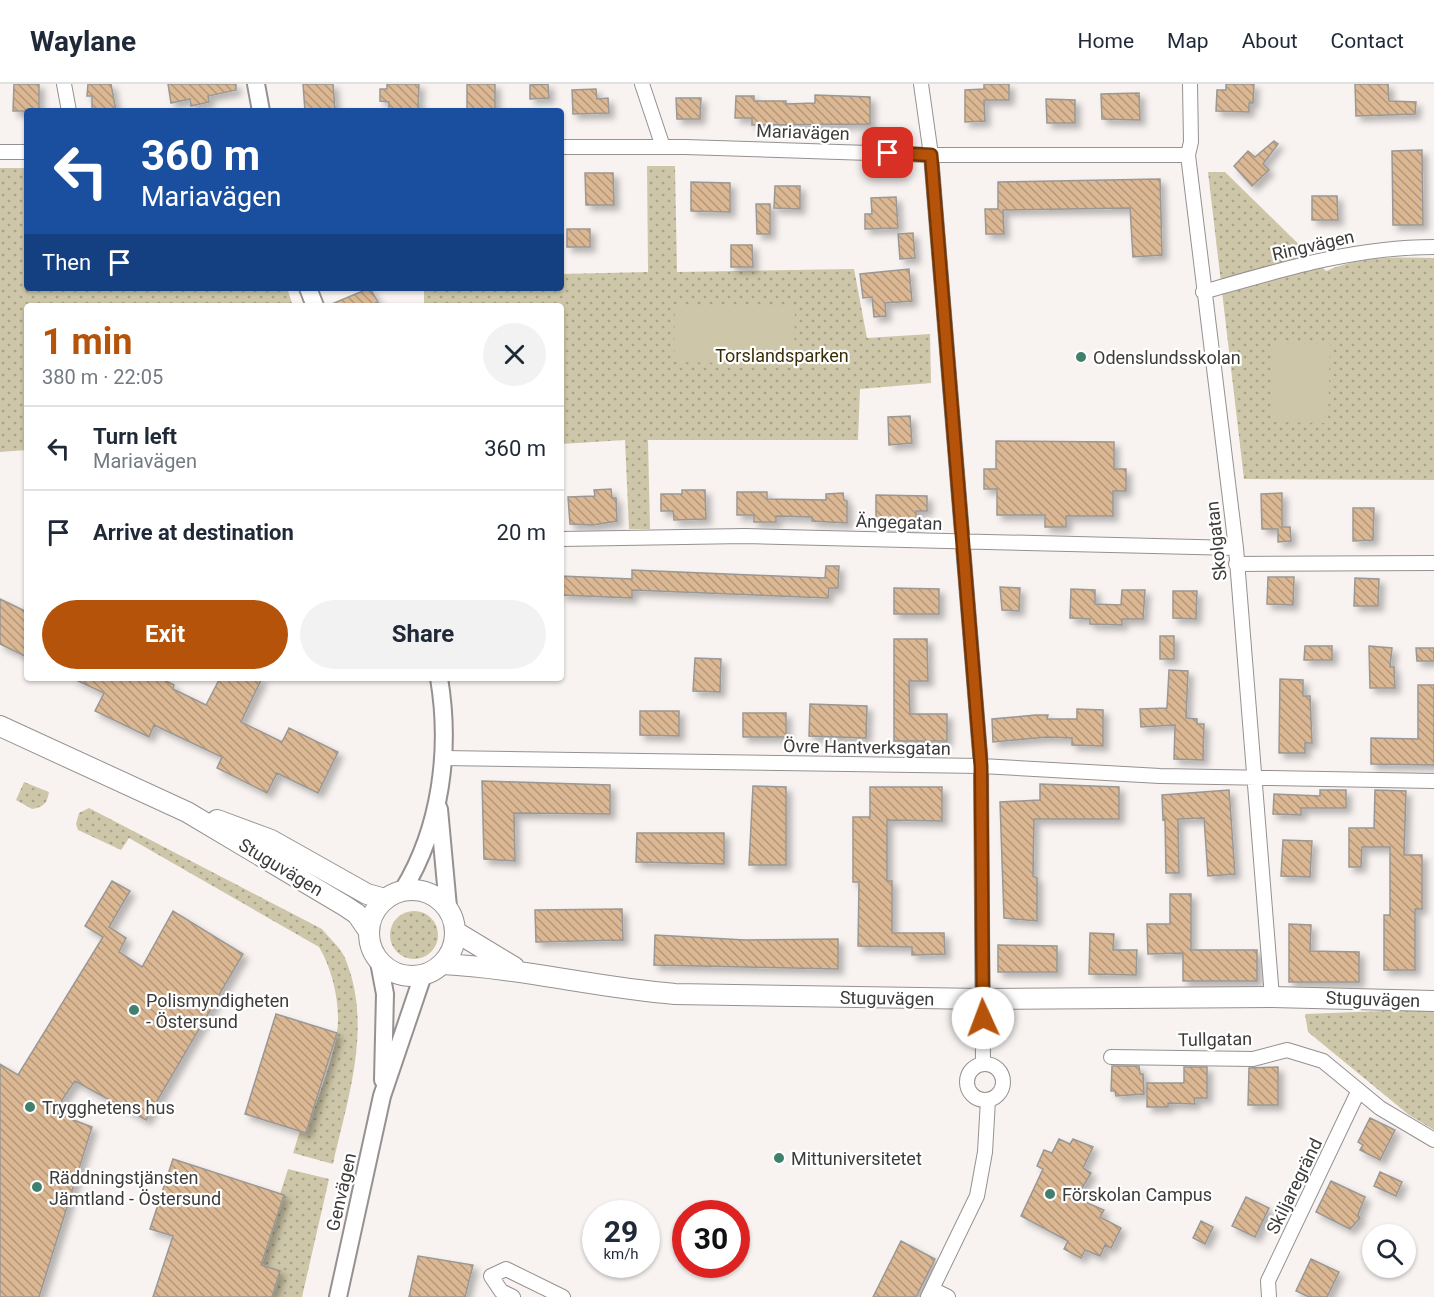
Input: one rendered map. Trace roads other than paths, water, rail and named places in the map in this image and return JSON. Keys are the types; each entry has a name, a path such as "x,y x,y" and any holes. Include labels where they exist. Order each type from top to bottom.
{"main road":[{"name":"Stuguvägen","path":"0,726 187,812 345,906 357,914 368,930"},
{"name":"Stuguvägen","path":"187,812 242,828 271,840 367,894 384,899"},
{"path":"403,890 420,890 428,893 448,907 456,932 453,949 443,964 423,975 407,976 392,972 379,962 371,947 368,930 373,913 384,899 403,890"},
{"name":"Stuguvägen","path":"456,932 521,972"},
{"name":"Stuguvägen","path":"443,964 521,972 596,985 675,994 982,999 1272,997 1434,1001"}],"street":[{"path":"64,84 68,108"},
{"path":"256,84 260,108"},
{"path":"642,84 663,147"},
{"path":"921,84 931,155 981,766 983,1065"},
{"name":"Skolgatan","path":"1190,84 1191,142 1188,155 1236,548 1272,997"},
{"name":"Mariavägen","path":"564,147 663,147 931,155 1188,155"},
{"path":"0,152 24,152"},
{"name":"Ringvägen","path":"1203,292 1319,259 1390,247 1434,247"},
{"name":"Ängegatan","path":"564,539 749,536 1236,548"},
{"path":"1236,564 1434,563"},
{"path":"403,890 422,857 438,799 443,758 439,681"},
{"name":"Övre Hantverksgatan","path":"443,758 981,766 1160,776 1434,781"},
{"path":"438,799 448,907"},
{"name":"Genvägen","path":"379,962 385,994 382,1096"},
{"name":"Genvägen","path":"338,1297 382,1096 423,975"},
{"name":"Tullgatan","path":"1111,1057 1252,1059 1287,1050 1323,1061 1358,1092 1434,1140"},
{"path":"983,1065 995,1067 1003,1083 998,1094 988,1100 976,1098 967,1084 973,1069 983,1065"},
{"name":"Skiljaregränd","path":"1269,1297 1268,1281 1358,1092"},
{"path":"948,1297 930,1293 977,1196 985,1152 988,1100"},
{"path":"513,1297 501,1291 492,1276 506,1269 563,1297"}],"place":[{"name":"Odenslundsskolan","path":"1081,357"},
{"name":"Polismyndigheten - Östersund","path":"134,1010"},
{"name":"Trygghetens hus","path":"30,1107"},
{"name":"Mittuniversitetet","path":"779,1158"},
{"name":"Räddningstjänsten Jämtland - Östersund","path":"37,1187"},
{"name":"Förskolan Campus","path":"1050,1194"}],"park label":[{"name":"Torslandsparken","path":"782,355"}]}
